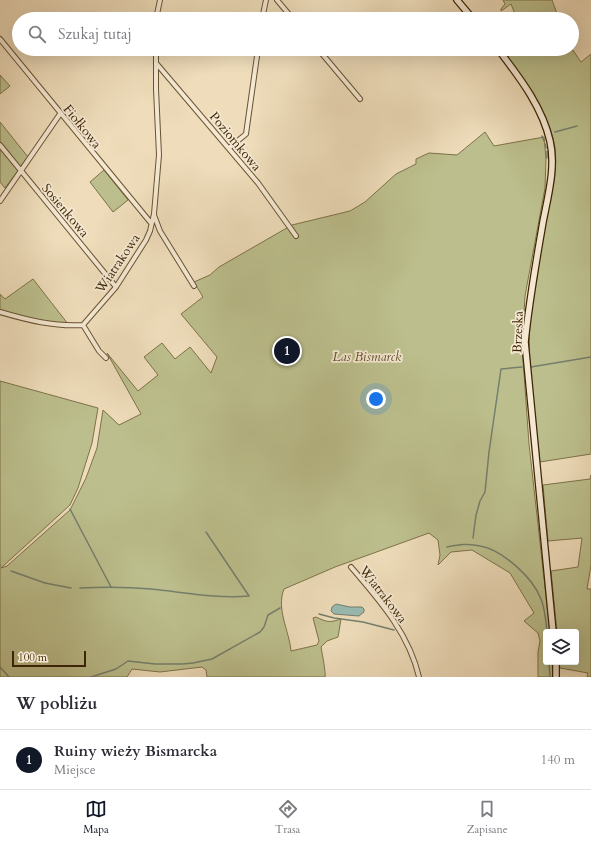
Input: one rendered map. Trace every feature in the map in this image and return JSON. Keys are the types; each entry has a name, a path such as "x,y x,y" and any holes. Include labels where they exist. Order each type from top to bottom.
{"street":[{"path":"157,12 160,0"},
{"path":"263,12 266,0"},
{"path":"277,0 287,12"},
{"path":"457,0 467,12"},
{"name":"Fiołkowa","path":"0,40 12,55"},
{"name":"Fiołkowa","path":"13,56 151,223"},
{"name":"Wiatrakowa","path":"83,325 116,287 146,240 150,231 154,214 159,155 156,56"},
{"path":"230,148 246,134 257,56"},
{"path":"324,56 360,99"},
{"name":"Brzeska","path":"503,56 534,101 547,131 551,147 551,175 528,311 525,342 553,629"},
{"name":"Poziomkowa","path":"156,62 230,148 258,183 296,236"},
{"path":"0,201 60,114"},
{"name":"Sosienkowa","path":"0,145 116,287"},
{"name":"Wiatrakowa","path":"154,214 160,231 194,286"},
{"path":"150,231 160,231"},
{"path":"0,312 33,320 69,326 83,325 99,351 106,358"},
{"name":"Wiatrakowa","path":"351,568 395,620 404,636 419,677"},
{"path":"556,665 556,677"}],"green space":[{"path":"503,0 552,0 556,12 514,12 511,4 501,11 505,4"},
{"path":"591,54 591,454 540,462 534,409 529,338 532,304 541,246 556,164 551,131 535,97 506,56 577,56 581,62"},
{"path":"0,75 10,86 0,94"},
{"path":"0,122 28,157 20,167 0,143"},
{"name":"Las Bismarck","path":"485,132 494,146 544,137 546,159 545,188 525,296 522,346 529,444 550,629 543,629 543,665 552,665 553,677 538,677 538,652 540,641 538,633 524,621 534,613 510,573 472,550 451,552 438,565 440,555 438,540 429,533 335,567 284,589 281,604 291,651 317,645 319,641 313,618 316,617 328,621 341,619 338,637 327,641 321,647 325,677 207,677 206,670 202,667 160,672 132,669 127,677 0,677 0,381 98,408 92,443 78,488 70,505 1,568 7,566 70,510 86,478 97,448 103,410 119,425 141,414 107,353 138,391 158,375 144,357 162,343 175,359 190,347 211,373 217,357 181,314 203,297 194,282 210,275 219,267 292,225 350,211 365,202 396,174 416,164 416,159 429,153 457,155"},
{"path":"0,149 18,171 5,188 0,182"},
{"path":"104,170 128,200 113,212 90,182"},
{"path":"33,279 68,324 36,320 0,311 0,294 5,299"},
{"path":"591,475 591,565 587,589 591,589 591,677 587,677 588,673 560,668 560,665 579,665 579,629 557,629 551,571 578,567 582,538 548,541 543,485 590,479"}],"water":[{"path":"336,604 350,607 362,607 364,612 359,616 334,614 331,611 332,607"}],"waterway":[{"path":"555,132 577,126"},
{"path":"542,136 544,141"},
{"path":"545,144 546,148"},
{"path":"547,151 547,158"},
{"path":"531,367 591,357"},
{"path":"473,538 476,515 480,501 485,492 501,369 522,367"},
{"path":"70,509 111,587"},
{"path":"80,588 133,588 224,597 249,596 206,532"},
{"path":"447,547 467,544 480,546 498,553 516,566 531,582 541,599 547,629"},
{"path":"11,571 45,583 71,588"},
{"path":"91,677 116,669 128,661 155,664 182,664 212,659 260,632 264,627 268,615 280,608"},
{"path":"319,614 334,618 363,622 394,630"},
{"path":"549,665 550,677"},
{"path":"0,667 9,677"}],"place":[{"name":"Ruiny wieży Bismarcka","path":"287,351"}]}
